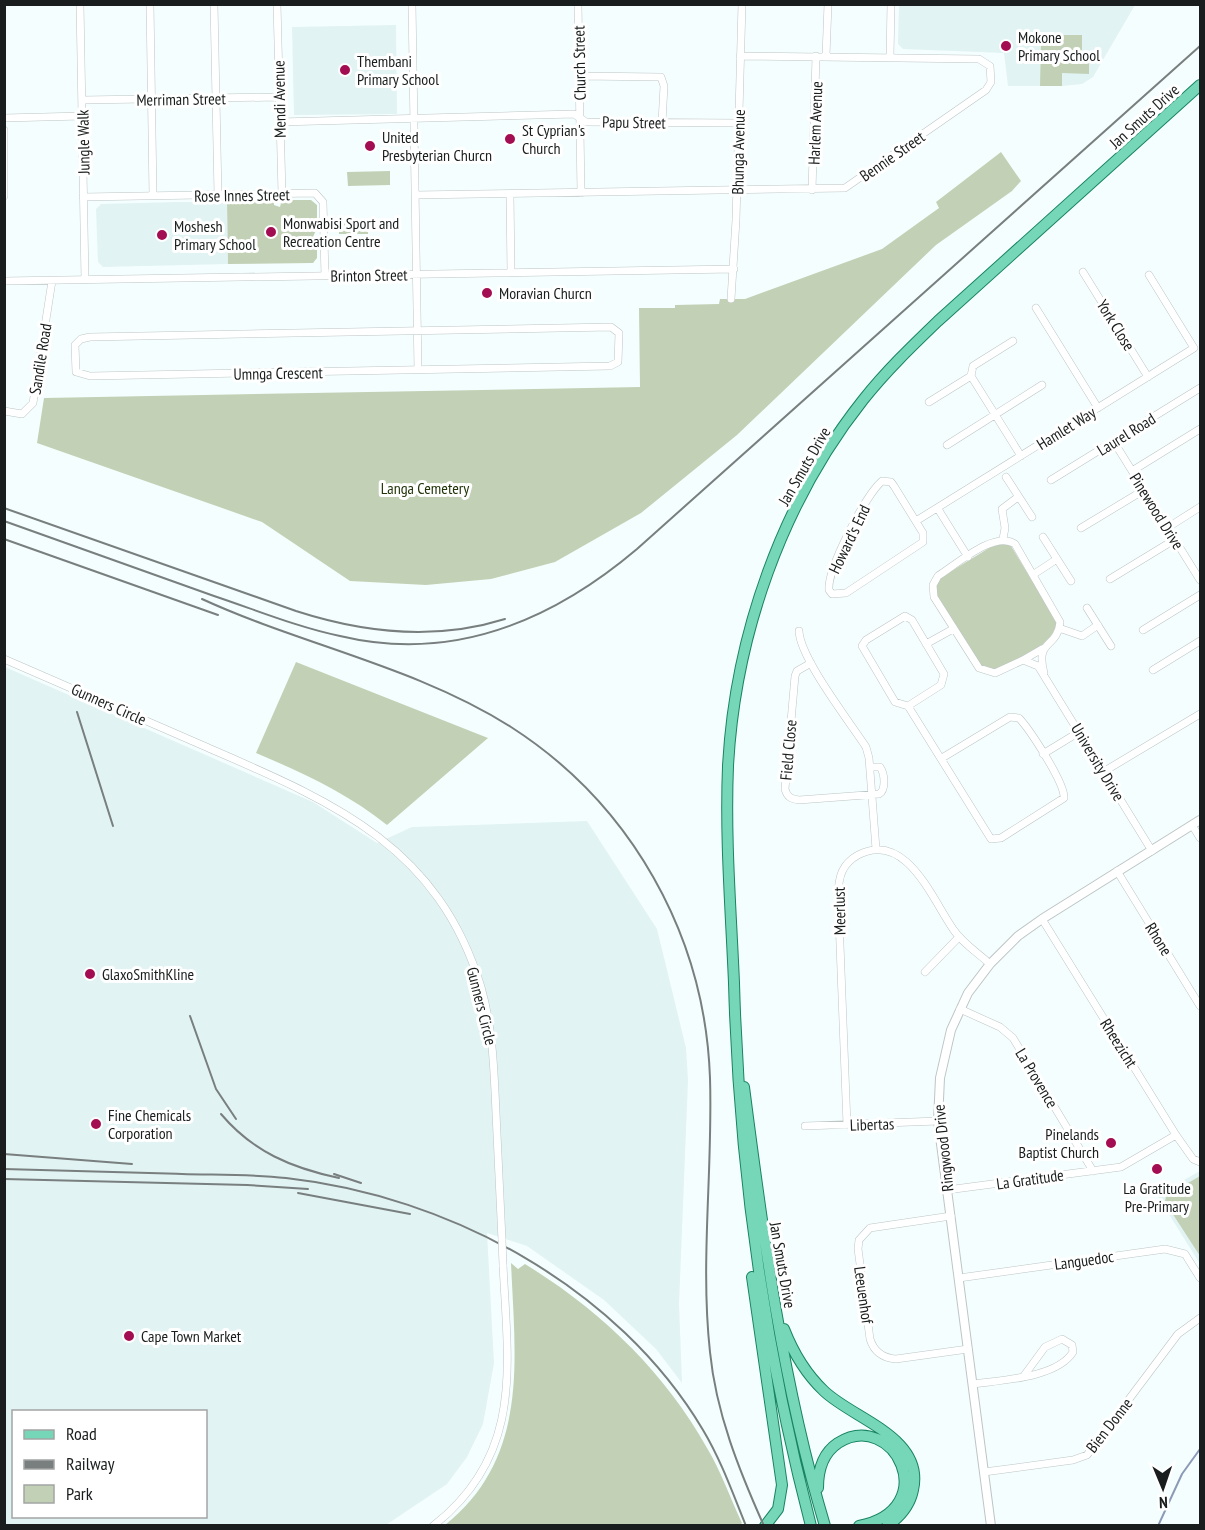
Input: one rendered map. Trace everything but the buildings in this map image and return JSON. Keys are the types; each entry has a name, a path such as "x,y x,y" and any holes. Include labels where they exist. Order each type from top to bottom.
{"main road":[{"name":"Jan Smuts Drive","path":"811,1526 773,1363 751,1226 736,1078 727,790 733,716 744,656 778,546 808,483 862,401 897,360 1200,86"},
{"name":"Jan Smuts Drive","path":"734,1005 760,1222 804,1446 824,1522"},
{"path":"751,1226 756,1310 782,1485 780,1503 767,1524"},
{"path":"775,1304 790,1344 817,1384 841,1405 893,1438 909,1457 914,1474 912,1496 900,1515 886,1526"},
{"path":"824,1522 818,1479 826,1455 845,1440 856,1437 873,1438 888,1446 900,1461 904,1472 904,1491 898,1505 890,1514 859,1526"}],"street":[{"name":"Jungle Walk","path":"80,4 85,280"},
{"path":"150,4 153,196"},
{"path":"214,4 218,195"},
{"name":"Mendi Avenue","path":"277,4 282,194"},
{"path":"412,4 418,370"},
{"name":"Church Street","path":"578,4 581,193"},
{"name":"Bhunga Avenue","path":"731,299 737,191 742,4"},
{"path":"826,56 828,4"},
{"path":"890,57 891,4"},
{"name":"Bennie Street","path":"415,195 839,189 850,186 986,90 992,82 990,66 983,60 740,56"},
{"name":"Harlem Avenue","path":"813,190 816,56"},
{"path":"580,76 661,77 664,86 662,123"},
{"name":"Merriman Street","path":"82,100 279,97"},
{"name":"Papu Street","path":"280,122 574,114 586,122 738,123"},
{"path":"4,118 82,116"},
{"path":"4,130 4,196"},
{"name":"Rose Innes Street","path":"84,197 315,193 322,199 325,276"},
{"path":"510,194 511,273"},
{"name":"Brinton Street","path":"4,281 734,269"},
{"name":"York Close","path":"1083,272 1148,377"},
{"name":"Hamlet Way","path":"916,521 1194,348 1149,275"},
{"name":"Sandile Road","path":"4,411 22,414 33,404 52,281"},
{"path":"1036,308 1098,408"},
{"name":"Umnga Crescent","path":"611,327 619,333 618,362 610,366 418,370 86,376 76,372 74,353 78,342 90,337 611,327"},
{"path":"1013,341 973,366 972,376 1021,456"},
{"path":"929,402 972,376"},
{"path":"947,445 1042,385"},
{"name":"Laurel Road","path":"1051,480 1200,388"},
{"path":"1132,471 1200,429"},
{"name":"Pinewood Drive","path":"1114,442 1174,540 1197,566 1200,580"},
{"path":"1006,477 1032,517"},
{"name":"Howard's End","path":"882,481 891,482 916,521 924,536 921,546 846,593 837,595 829,590 829,580 854,524 873,490 882,481"},
{"path":"1081,528 1144,490"},
{"path":"1003,539 1005,528 1002,510 1018,497"},
{"path":"1167,528 1200,507"},
{"path":"938,509 968,557"},
{"path":"1043,537 1071,581"},
{"path":"1003,539 1016,544 1059,616 1059,628 1054,639 1023,660 995,673 984,672 953,629 934,597 933,585 938,576 968,557 990,543 1003,539"},
{"path":"1110,579 1174,540"},
{"path":"1034,574 1057,559"},
{"path":"1143,630 1200,595"},
{"path":"1087,608 1111,646"},
{"path":"908,706 941,685 944,674 912,620 905,616 866,640 862,646 895,702 908,706 987,834 996,840 1064,798 1064,790 1043,754 1021,720 1015,717 942,758"},
{"path":"1059,628 1082,636 1098,626"},
{"path":"926,644 953,629"},
{"path":"799,630 799,639 811,663 866,747 870,767 876,849 887,851 912,866 959,937 990,964"},
{"path":"1153,670 1200,641"},
{"name":"University Drive","path":"1042,649 1040,658 1044,673"},
{"name":"Gunners Circle","path":"4,659 316,796 377,835 423,880 463,942 474,968 487,1011 494,1055 508,1384 500,1431 475,1482 455,1506 433,1526"},
{"name":"University Drive","path":"1023,660 1033,662 1044,673 1152,851"},
{"name":"Field Close","path":"811,663 797,671 795,676 785,789 787,795 799,800 872,795"},
{"path":"1103,772 1200,714"},
{"path":"1043,754 1079,732"},
{"path":"870,767 880,767 883,771 883,792 872,795"},
{"path":"1196,823 1200,838"},
{"name":"Ringwood Drive","path":"991,1526 939,1121 938,1097 943,1057 960,1009 990,964 1018,936 1117,871 1196,823"},
{"name":"Meerlust","path":"847,1125 839,880 842,869 856,856 876,849"},
{"name":"Rhone","path":"1117,871 1200,1006"},
{"name":"Rheezicht","path":"1042,919 1176,1135 1193,1159 1200,1162"},
{"path":"925,972 959,937"},
{"name":"La Provence","path":"960,1009 1000,1027 1013,1038 1093,1171"},
{"name":"Libertas","path":"805,1126 939,1121"},
{"name":"La Gratitude","path":"947,1190 1126,1166 1176,1135"},
{"name":"Leeuenhof","path":"951,1216 870,1228 860,1240 858,1249 870,1339 875,1350 888,1358 896,1359 968,1349"},
{"name":"Languedoc","path":"959,1278 1165,1249 1185,1254 1199,1275"},
{"name":"Bien Donne","path":"984,1472 1073,1460 1087,1455 1178,1334 1200,1318"},
{"path":"973,1384 1023,1377 1059,1366 1073,1352 1072,1345 1062,1339 1045,1347 1023,1377"}],"shaded area":[{"name":"Mokone Primary School","path":"899,5 1135,5 1093,77 1082,84 1008,86 1004,53 903,49 898,44"},
{"name":"Thembani Primary School","path":"396,25 397,114 294,115 292,27"},
{"name":"Moshesh Primary School","path":"227,202 228,264 103,267 98,262 96,209 101,204"},
{"path":"5,667 313,802 377,843 412,827 587,821 657,929 686,1048 688,1080 679,1304 682,1383 656,1349 604,1300 527,1246 487,1233 494,1363 483,1424 467,1457 447,1484 386,1525 5,1525"},
{"path":"1200,1171 1200,1264 1157,1195"}],"green space":[{"path":"1063,35 1082,35 1082,61 1089,61 1089,74 1062,73 1062,86 1040,86 1041,42 1063,42"},
{"name":"Langa Cemetery","path":"1001,152 1021,181 1012,191 936,245 737,435 641,513 555,562 491,579 426,585 350,581 262,522 37,443 44,398 640,387 639,308 675,308 675,305 719,304 720,299 745,299 882,249 939,208 936,202"},
{"path":"390,171 390,185 348,186 347,172"},
{"name":"Monwabisi Sport and Recreation Centre","path":"290,200 311,200 317,205 317,228 313,237 317,243 317,258 313,263 228,264 227,202 274,201 274,205 280,207 281,203"},
{"path":"368,219 368,234 339,234 339,220"},
{"path":"1002,543 1011,546 1058,623 1054,632 1041,646 1000,671 981,667 937,597 936,586 940,578 994,545"},
{"path":"296,662 488,738 387,825 324,784 256,753"},
{"path":"1200,1176 1200,1256 1165,1202 1166,1196"},
{"path":"511,1263 518,1269 525,1264 579,1301 628,1344 650,1368 690,1420 712,1457 742,1523 740,1525 445,1525 472,1498 492,1469 504,1438 511,1404 514,1370"}],"waterway":[{"path":"1158,1526 1182,1474 1200,1449"}],"railway":[{"path":"4,521 277,618 340,636 382,643 422,644 461,639 499,630 571,597 637,549 1200,46"},
{"path":"4,508 296,611 348,625 426,632 479,626 505,619"},
{"path":"4,539 218,615"},
{"path":"202,599 437,688 511,727 554,758 592,794 625,834 654,878 676,924 694,974 705,1025 710,1078 706,1249 710,1352 723,1419 764,1526"},
{"path":"77,712 113,826"},
{"path":"190,1016 216,1089 236,1119"},
{"path":"221,1114 246,1139 274,1156 305,1169 339,1178"},
{"path":"4,1154 132,1164"},
{"path":"4,1169 286,1178 347,1188 408,1205 467,1228 524,1257 577,1292 625,1333 667,1379 703,1430 721,1465 746,1526"},
{"path":"334,1174 361,1183"},
{"path":"4,1179 247,1185 308,1189"},
{"path":"298,1193 410,1214"}],"place":[{"name":"Mokone Primary School","path":"1006,46"},
{"name":"Thembani Primary School","path":"345,70"},
{"name":"St Cyprian's Church","path":"510,139"},
{"name":"United Presbyterian Churcn","path":"370,146"},
{"name":"Monwabisi Sport and Recreation Centre","path":"271,232"},
{"name":"Moshesh Primary School","path":"162,235"},
{"name":"Moravian Churcn","path":"487,293"},
{"name":"GlaxoSmithKline","path":"90,974"},
{"name":"Fine Chemicals Corporation","path":"96,1124"},
{"name":"Pinelands Baptist Church","path":"1111,1143"},
{"name":"La Gratitude Pre-Primary","path":"1157,1169"},
{"name":"Cape Town Market","path":"129,1336"}]}
